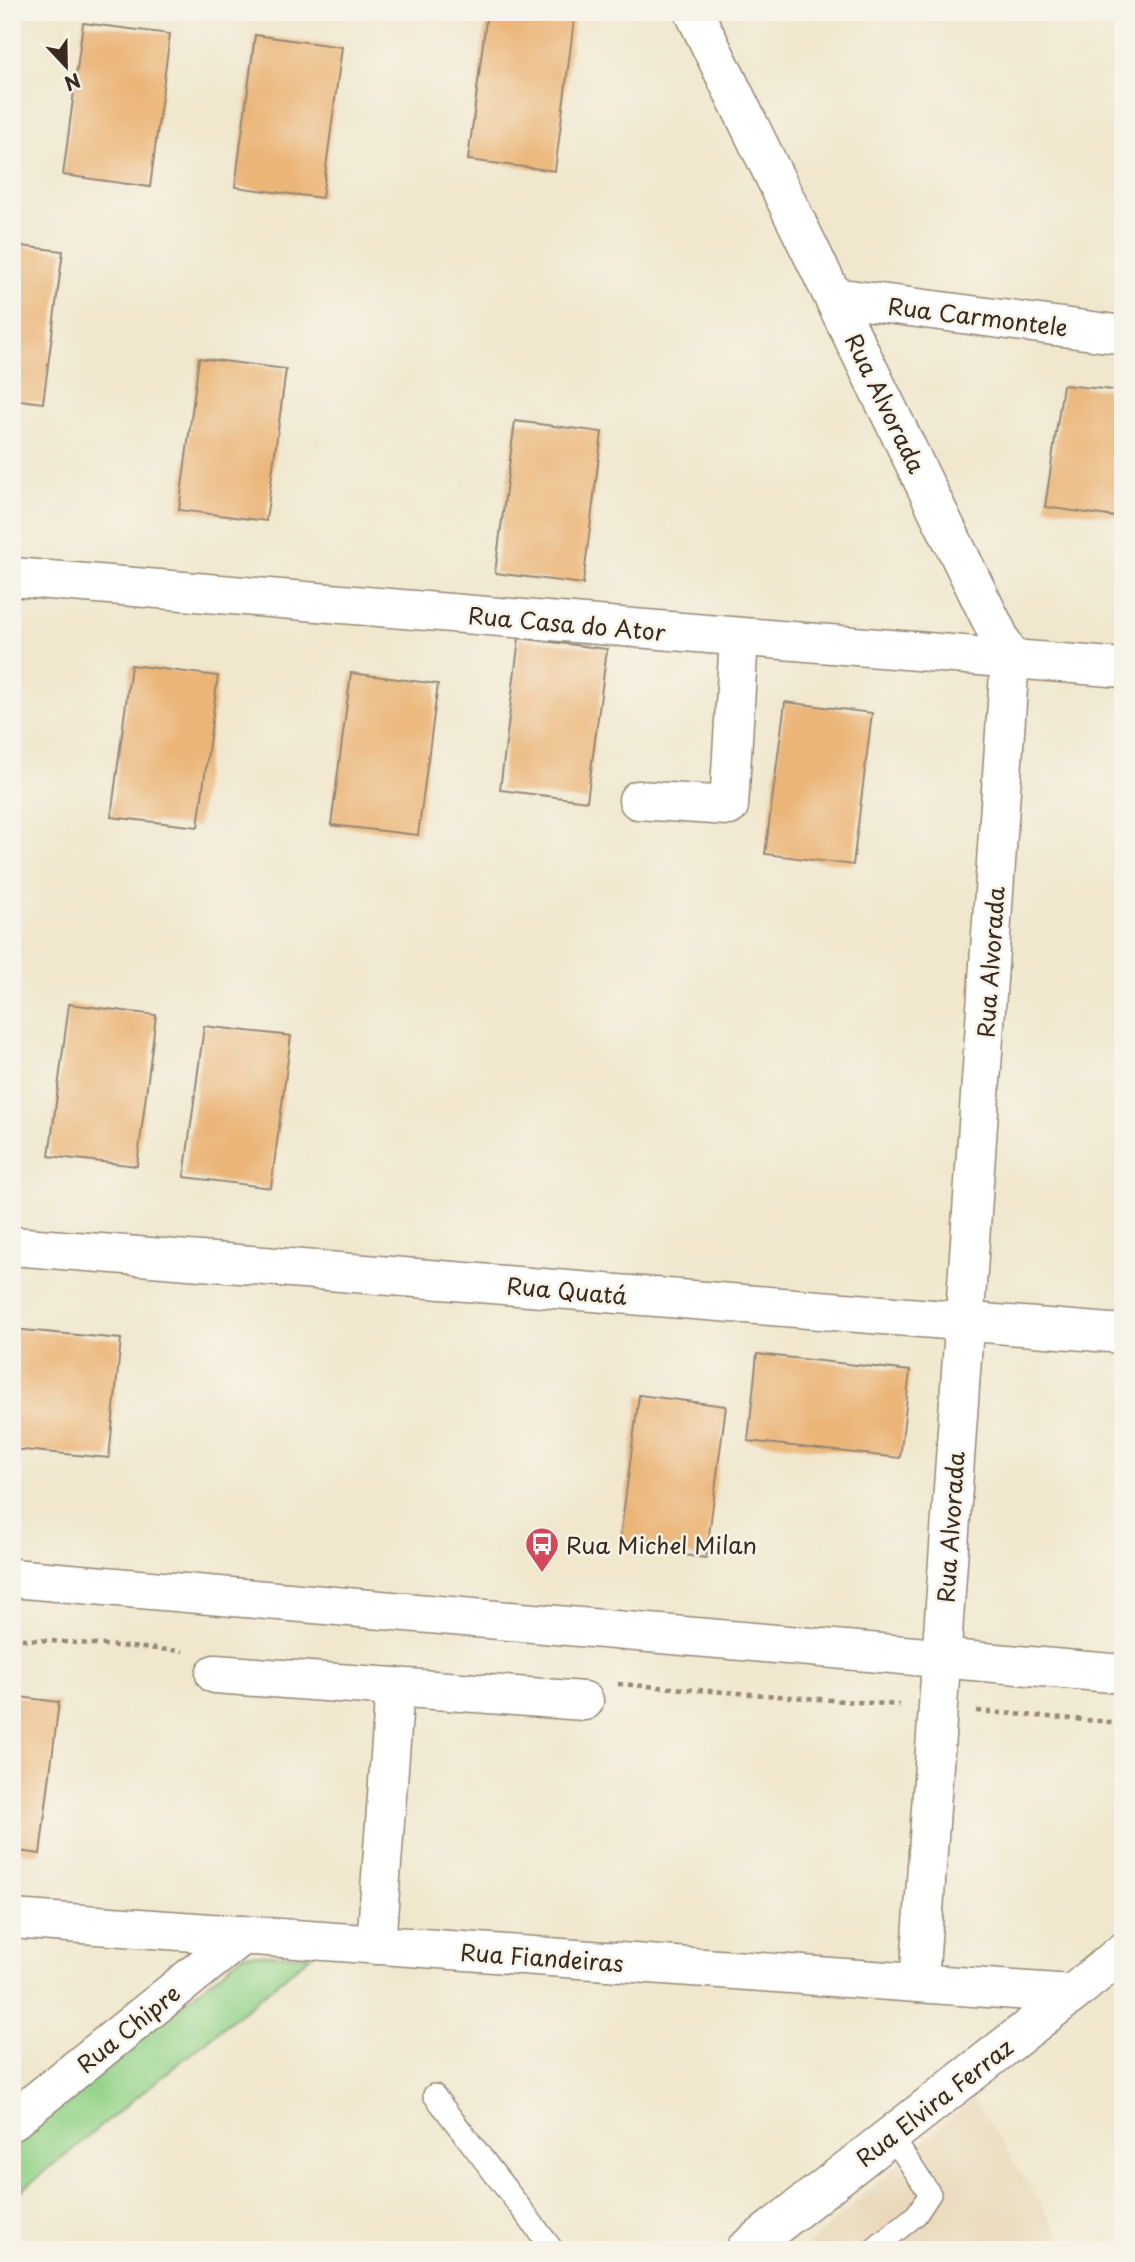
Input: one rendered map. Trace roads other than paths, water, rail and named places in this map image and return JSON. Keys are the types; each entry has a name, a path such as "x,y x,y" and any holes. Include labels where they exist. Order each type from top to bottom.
{"street":[{"name":"Rua Alvorada","path":"694,12 1010,659 919,1983"},
{"name":"Rua Carmontele","path":"834,297 1123,335"},
{"name":"Rua Casa do Ator","path":"12,577 1123,668"},
{"path":"638,800 729,806 739,637"},
{"name":"Rua Quatá","path":"12,1246 1123,1334"},
{"path":"12,1578 1123,1674"},
{"path":"215,1674 584,1701"},
{"path":"376,1945 394,1687"},
{"name":"Rua Fiandeiras","path":"12,1919 1072,1994"},
{"name":"Rua Chipre","path":"12,2121 243,1936"},
{"name":"Rua Elvira Ferraz","path":"745,2250 1123,1952"}],"lane":[{"path":"434,2095 553,2250"},
{"path":"873,2250 916,2215 930,2194 891,2135"}],"place":[{"name":"Rua Michel Milan","path":"542,1574"}]}
